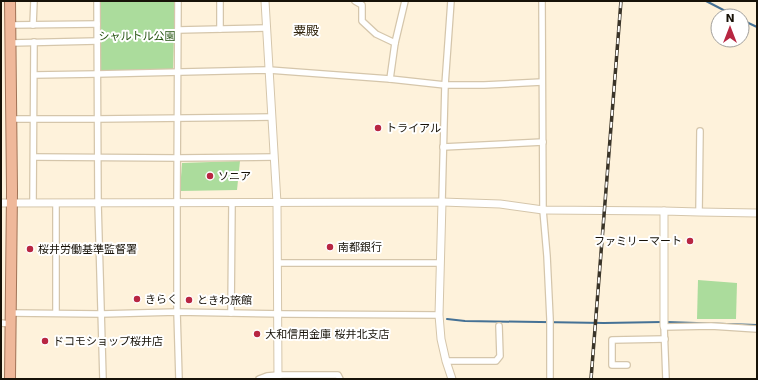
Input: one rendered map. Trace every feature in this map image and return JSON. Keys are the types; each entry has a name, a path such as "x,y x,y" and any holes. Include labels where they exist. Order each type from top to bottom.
{"highway":[{"path":"10,1 12,119 11,313 6,323 10,379"}],"street":[{"path":"33,25 34,1"},
{"path":"97,1 97,158 102,379"},
{"path":"178,1 177,312 179,379"},
{"path":"220,1 220,29"},
{"path":"265,1 277,203 278,377"},
{"path":"355,1 362,5 362,21 376,34 395,43"},
{"path":"390,79 395,43 405,1"},
{"path":"451,1 445,85 439,315 441,339 446,362 452,379"},
{"path":"542,1 543,210 550,319 550,379"},
{"path":"10,25 97,24"},
{"path":"178,30 266,28"},
{"path":"11,43 97,41"},
{"path":"34,42 34,203"},
{"path":"34,75 269,70 390,79 445,85 484,85 542,82"},
{"path":"12,119 272,117"},
{"path":"700,131 700,212"},
{"path":"443,147 543,142"},
{"path":"34,157 274,157"},
{"path":"1,203 442,202 500,204 543,210 757,213"},
{"path":"56,203 56,313"},
{"path":"231,313 232,203"},
{"path":"664,211 664,340 666,379"},
{"path":"278,263 440,263"},
{"path":"11,313 101,314 177,312 439,315"},
{"path":"664,324 757,328"},
{"path":"446,362 496,361 500,356 499,326"},
{"path":"627,365 612,365 612,340 664,340"},
{"path":"259,379 267,376 338,375 340,379"}],"green space":[{"name":"シャルトル公園","path":"100,1 175,1 173,71 101,71"},
{"name":"ソニア","path":"240,161 237,190 180,191 182,163"},
{"path":"698,280 737,283 736,319 697,319"}],"waterway":[{"path":"706,1 720,8"},
{"path":"750,24 757,27"},
{"path":"447,319 465,321 604,323 662,322"},
{"path":"666,322 757,325"}],"railway":[{"path":"591,379 621,1"}],"place":[{"name":"トライアル","path":"378,128"},
{"name":"ソニア","path":"210,176"},
{"name":"ファミリーマート","path":"690,241"},
{"name":"南都銀行","path":"330,247"},
{"name":"桜井労働基準監督署","path":"30,249"},
{"name":"きらく","path":"137,299"},
{"name":"ときわ旅館","path":"189,300"},
{"name":"大和信用金庫 桜井北支店","path":"257,334"},
{"name":"ドコモショップ桜井店","path":"45,341"}],"district":[{"name":"粟殿","path":"306,30"}]}
